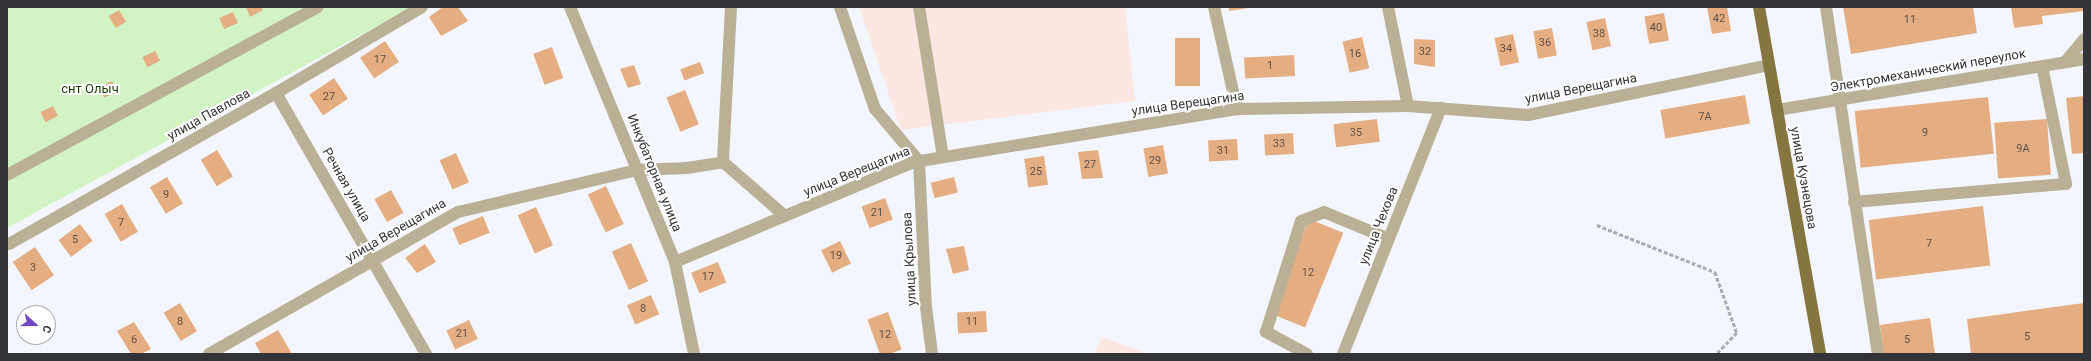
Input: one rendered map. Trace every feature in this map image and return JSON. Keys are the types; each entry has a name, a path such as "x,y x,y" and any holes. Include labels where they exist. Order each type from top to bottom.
{"main road":[{"name":"улица Кузнецова","path":"1759,7 1820,354"}],"street":[{"path":"7,175 318,7"},
{"name":"улица Павлова","path":"8,244 276,93 422,7"},
{"name":"Инкубаторная улица","path":"570,7 676,262 694,354"},
{"path":"731,7 727,34 723,162 786,216"},
{"path":"840,7 875,109 919,161"},
{"path":"919,7 943,157"},
{"path":"1214,7 1237,109"},
{"path":"1388,7 1408,106"},
{"path":"1826,7 1838,100 1878,354"},
{"path":"2065,62 2084,39"},
{"name":"Электромеханический переулок","path":"1777,110 2084,59"},
{"name":"улица Верещагина","path":"676,262 919,161 1237,109 1408,106 1528,115 1769,65"},
{"path":"1854,202 2066,184 2042,66"},
{"name":"Речная улица","path":"276,93 426,354"},
{"name":"улица Чехова","path":"1343,354 1441,108"},
{"name":"улица Крылова","path":"919,161 926,307 932,354"},
{"name":"улица Верещагина","path":"209,354 458,212 637,170 687,168 723,162"},
{"path":"1307,354 1266,332 1301,221 1324,212 1389,239"}],"path":[{"path":"1597,225 1715,272 1737,333 1717,354"}],"shaded area":[{"path":"859,7 1125,7 1135,101 901,130"},
{"path":"1102,337 1149,354 1095,354"}],"green space":[{"name":"снт Олыч","path":"7,7 412,7 7,228"}],"building":[{"path":"246,7 261,7 263,10 250,17"},
{"path":"443,7 458,7 468,21 441,36 429,17"},
{"path":"1229,7 1248,7 1248,8 1229,11"},
{"path":"1707,7 1727,7 1731,31 1712,34"},
{"path":"1843,7 1973,7 1977,33 1851,54"},
{"path":"2011,7 2084,7 2084,11 2042,16 2043,24 2014,28"},
{"path":"119,10 126,22 116,28 109,16"},
{"path":"233,12 238,23 224,29 219,18"},
{"path":"1664,13 1669,41 1649,44 1644,16"},
{"path":"1605,18 1611,46 1592,50 1586,22"},
{"path":"1552,28 1557,56 1538,59 1533,31"},
{"path":"1513,34 1519,62 1500,66 1494,38"},
{"path":"1362,37 1369,68 1350,73 1343,41"},
{"path":"1175,38 1200,38 1200,86 1175,86"},
{"path":"1414,39 1435,40 1435,67 1414,64"},
{"path":"385,41 399,62 374,79 360,58"},
{"path":"552,47 563,78 544,85 533,54"},
{"path":"155,51 160,61 148,67 143,57"},
{"path":"1294,55 1295,76 1245,79 1244,58"},
{"path":"700,62 704,73 684,80 680,69"},
{"path":"634,65 641,84 628,88 620,69"},
{"path":"334,78 348,99 323,116 309,95"},
{"path":"112,81 117,92 104,98 99,87"},
{"path":"685,90 699,124 680,132 666,97"},
{"path":"1745,95 1750,124 1665,138 1660,110"},
{"path":"2084,96 2084,153 2072,154 2066,98"},
{"path":"1988,97 1994,154 1861,168 1855,111"},
{"path":"53,106 58,116 46,122 41,112"},
{"path":"1377,119 1380,142 1336,147 1333,124"},
{"path":"2047,119 2051,175 1998,179 1994,123"},
{"path":"1293,133 1294,154 1265,155 1264,135"},
{"path":"1237,139 1238,160 1209,161 1208,141"},
{"path":"1163,145 1168,174 1148,177 1143,148"},
{"path":"217,150 233,177 217,186 201,160"},
{"path":"1098,150 1103,178 1082,179 1078,152"},
{"path":"456,153 469,182 453,190 440,160"},
{"path":"1044,156 1048,185 1028,188 1024,159"},
{"path":"167,177 183,204 166,214 150,187"},
{"path":"954,177 958,193 935,198 931,183"},
{"path":"606,186 624,224 606,233 588,194"},
{"path":"391,190 404,213 387,222 374,199"},
{"path":"885,198 893,220 869,228 862,207"},
{"path":"122,204 138,232 121,242 105,214"},
{"path":"1983,206 1990,266 1876,280 1869,220"},
{"path":"536,207 553,245 535,254 518,215"},
{"path":"483,216 490,233 459,245 452,228"},
{"path":"1309,219 1343,233 1305,327 1271,314"},
{"path":"80,224 93,241 71,257 58,240"},
{"path":"840,241 851,263 832,273 821,250"},
{"path":"631,243 648,281 629,290 612,252"},
{"path":"425,244 436,262 417,273 405,258"},
{"path":"964,246 969,270 953,274 946,249"},
{"path":"35,247 54,275 32,290 13,262"},
{"path":"718,262 726,282 699,293 691,273"},
{"path":"651,295 659,314 635,324 627,305"},
{"path":"180,303 197,331 181,341 164,313"},
{"path":"2084,303 2084,354 1971,354 1967,319"},
{"path":"986,311 987,332 958,333 957,313"},
{"path":"888,312 902,350 890,354 880,354 867,320"},
{"path":"1930,318 1935,354 1883,354 1880,325"},
{"path":"469,320 478,339 455,350 446,331"},
{"path":"134,322 151,349 141,354 131,354 117,331"},
{"path":"278,330 292,354 261,354 255,343"}]}
